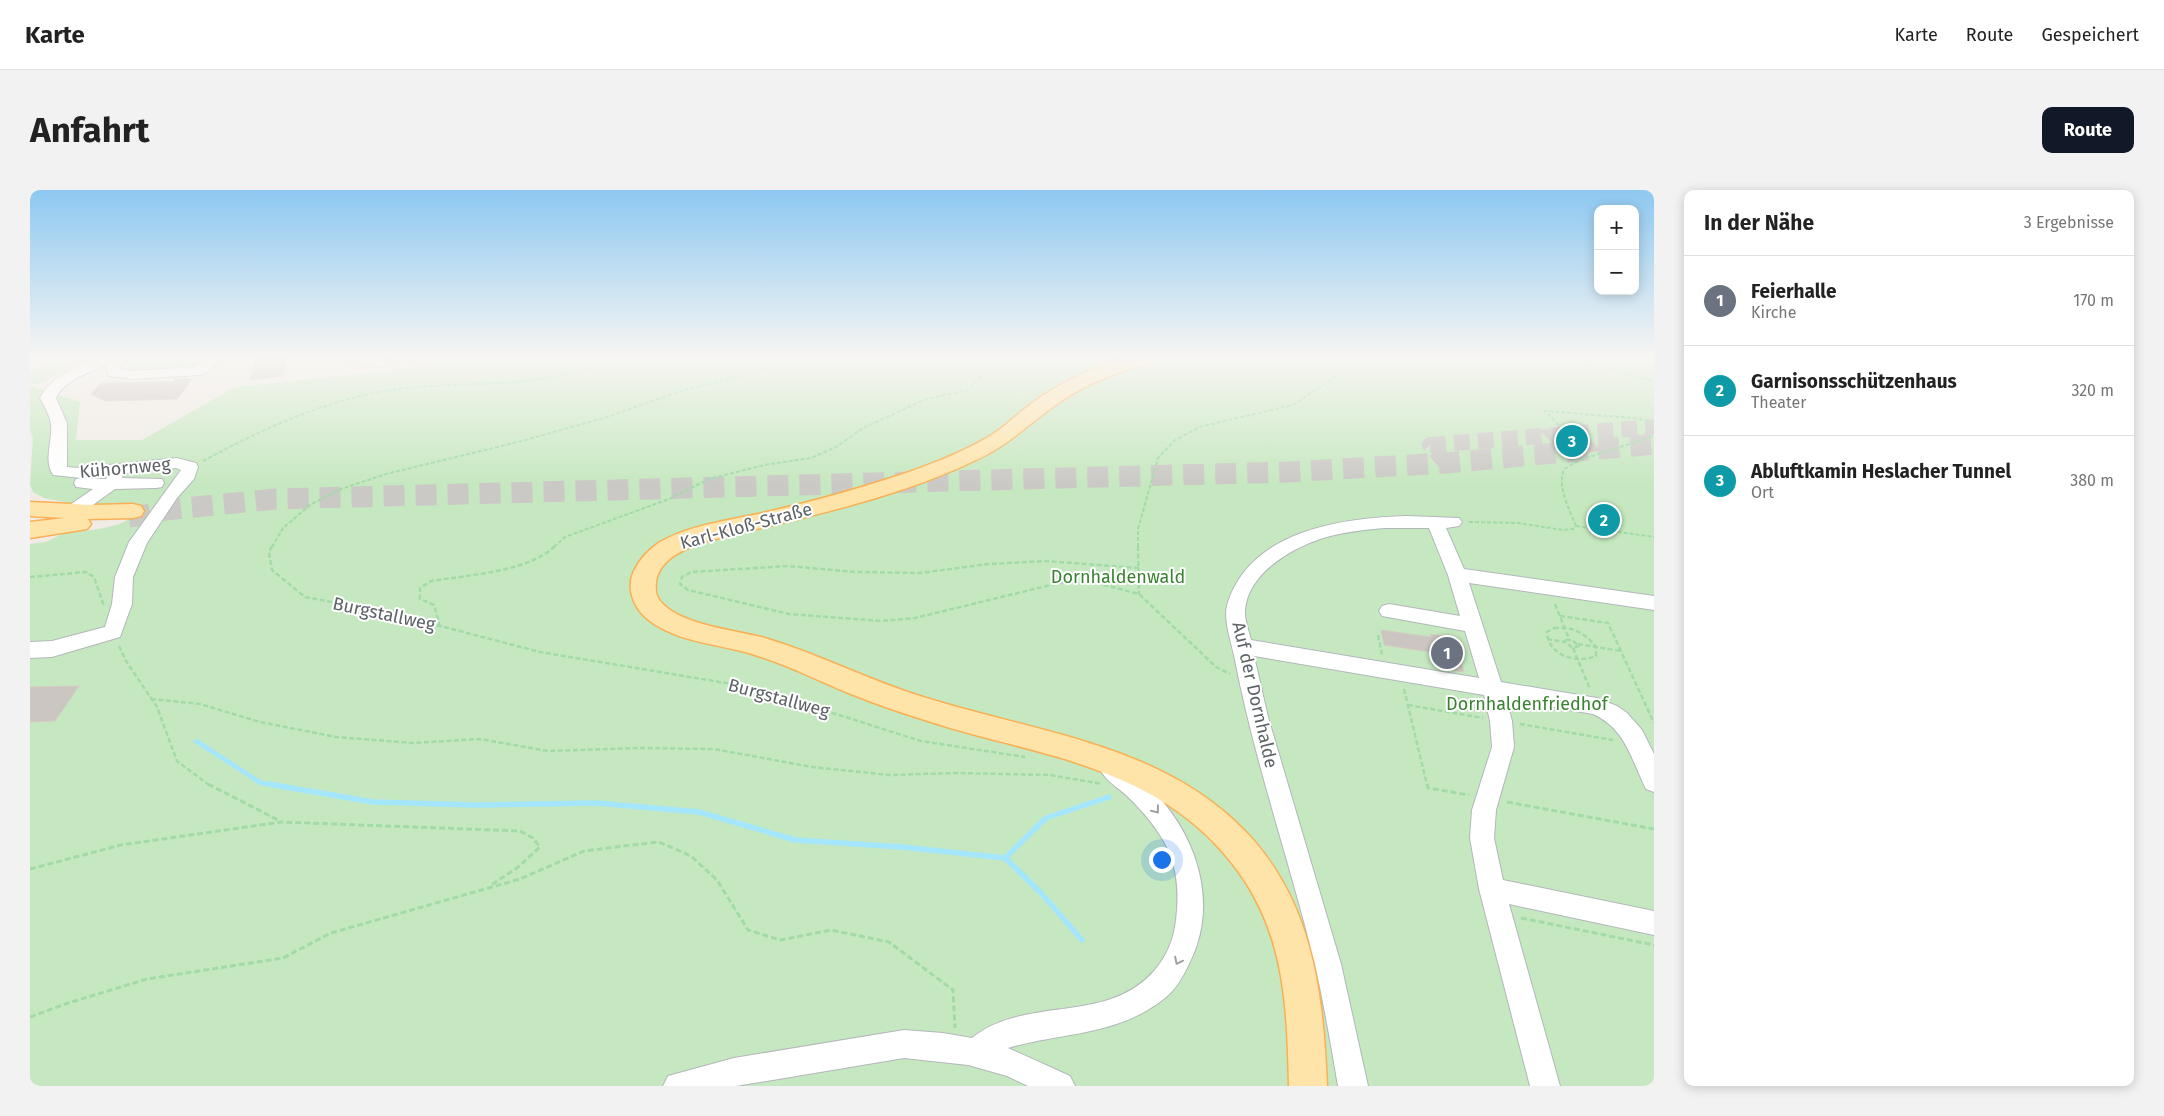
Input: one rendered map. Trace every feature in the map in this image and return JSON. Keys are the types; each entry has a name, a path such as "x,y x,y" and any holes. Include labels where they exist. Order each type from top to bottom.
{"main road":[{"name":"Karl-Kloß-Straße","path":"1050,400 1003,437 971,454 946,464 878,490 677,543 656,557 648,567 644,579 644,595 647,603 656,613 671,622 763,647 880,694 941,714 1092,756 1149,778 1183,798 1231,839 1269,890 1287,928 1300,970 1306,1013 1308,1086"},
{"path":"30,498 39,510 131,514 30,530"}],"street":[{"name":"Kühornweg","path":"49,400 59,423 57,458 59,472 96,471 177,463 190,467 188,475 138,542 124,576 122,604 113,632"},
{"path":"59,472 56,478 63,482 114,480 156,482"},
{"path":"73,511 114,480"},
{"path":"1444,522 1440,532 1457,575 1493,689 1501,721 1503,747 1484,810 1482,838 1492,889 1550,1085"},
{"name":"Auf der Dornhalde","path":"1352,1086 1328,964 1249,683 1235,611 1239,594 1248,578 1263,562 1288,546 1316,532 1365,524 1444,522"},
{"path":"1457,575 1654,603"},
{"path":"1389,611 1473,625"},
{"path":"30,650 52,649 113,632"},
{"path":"1241,646 1597,706 1614,713 1624,720 1638,744 1654,782"},
{"path":"966,1051 1019,1029 1078,1022 1101,1017 1120,1010 1136,1002 1166,981 1183,950 1191,909 1192,888 1182,854 1167,825 1138,790 1092,756"},
{"path":"1492,889 1654,924"},
{"path":"678,1086 753,1068 904,1044 931,1045 966,1051 1006,1062 1060,1086"}],"path":[{"path":"190,467 250,436 297,415 345,400"},
{"name":"Burgstallweg","path":"656,400 607,417 541,436 386,474 341,489 310,505 283,528 269,552 272,570 305,597 394,614 540,652 750,687 921,741 1028,758"},
{"path":"440,627 434,605 420,599 420,588 432,581 513,567 546,555 565,537 669,499 709,479 764,465 811,458 836,447 863,428 922,400"},
{"path":"1140,594 1138,529 1158,458 1174,441 1199,427 1293,405 1301,400"},
{"path":"1558,426 1545,411 1633,418 1654,422"},
{"path":"1576,526 1562,488 1561,477 1564,469 1572,463 1654,436"},
{"path":"1444,522 1518,523 1563,530 1573,529 1576,526 1654,537"},
{"path":"1139,568 1045,560 988,564 920,573 855,572 788,566 691,572 682,577 680,584 688,590 789,614 881,621 915,618 1059,583 1093,582 1140,594 1216,667 1249,683"},
{"path":"30,577 86,572 94,577 113,632 126,661 157,706 177,761 210,786 281,822"},
{"path":"1548,587 1569,639 1578,644 1621,651"},
{"path":"1560,616 1608,623 1654,722"},
{"path":"1564,628 1584,635 1596,647 1596,656 1585,660 1578,660 1555,650 1547,639 1547,632 1564,628"},
{"path":"1547,639 1565,642 1573,648 1597,706"},
{"path":"1565,642 1569,639"},
{"path":"1573,648 1578,648 1578,644"},
{"path":"152,699 200,704 260,722 336,738 413,743 480,739 548,751 639,748 714,749 812,767 889,775 957,772 1050,775 1138,790"},
{"path":"1408,705 1638,744"},
{"path":"30,868 121,845 281,822 520,831 533,838 540,847 517,868 487,887"},
{"path":"30,1017 147,978 283,958 331,933 520,879 584,851 659,842 691,856 717,880 727,900 748,930 780,940 831,930 888,942 953,990 966,1051"},
{"path":"1499,914 1654,945"}],"green space":[{"path":"30,400 74,400 80,402 76,440 142,440 213,400 1654,400 1654,1086 30,1086 30,544 46,542 62,534 46,534 79,528 78,532 122,523 130,518 136,506 113,503 90,507 44,498 33,492 30,485 33,438 30,430"}],"building":[{"path":"103,400 148,400 105,401"},
{"path":"1567,428 1581,432 1602,451 1574,453 1562,451 1539,430"},
{"path":"1381,630 1431,637 1430,634 1453,637 1464,672 1441,668 1436,653 1384,645"},
{"path":"79,686 55,721 30,722 30,687"}],"waterway":[{"path":"196,741 261,783 268,784"},
{"path":"268,784 275,785"},
{"path":"268,784 373,802 475,805 597,803 699,812 795,840 902,847 1005,858"},
{"path":"1005,858 1046,818 1109,797"},
{"path":"1005,858 1041,893 1082,940"}],"tunnel":[{"path":"1446,463 1430,445 1654,427"},
{"path":"129,517 154,514 165,510 275,499 1287,472 1446,463 1654,444"}],"place":[{"name":"Abluftkamin Heslacher Tunnel","path":"1572,441"},
{"name":"Garnisonsschützenhaus","path":"1604,520"},
{"name":"Feierhalle","path":"1447,653"}],"park label":[{"name":"Dornhaldenwald","path":"1118,577"},
{"name":"Dornhaldenfriedhof","path":"1527,704"}]}
